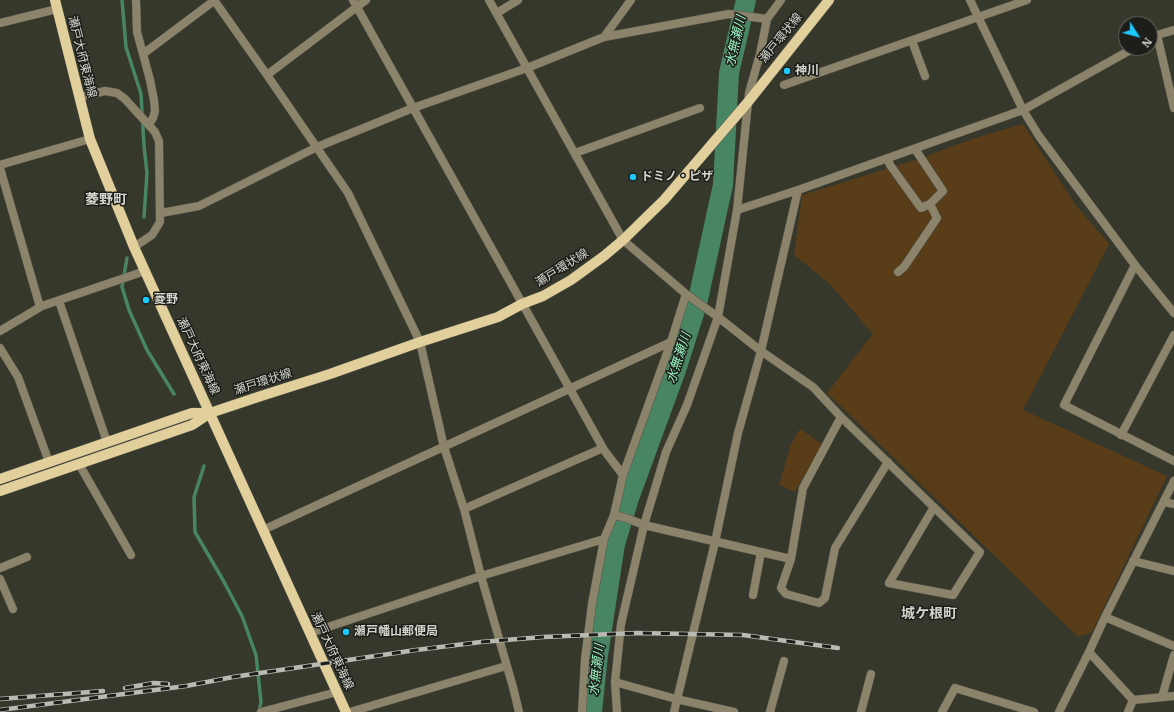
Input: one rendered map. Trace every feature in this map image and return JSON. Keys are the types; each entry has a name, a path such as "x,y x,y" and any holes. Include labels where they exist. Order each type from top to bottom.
{"main road":[{"name":"瀬戸環状線","path":"0,491 192,424 210,413 498,317 522,304 543,296 571,280 623,240 664,200 748,102 829,0"},
{"name":"瀬戸大府東海線","path":"56,5 90,139 134,247 141,273 210,413 346,712"},
{"name":"瀬戸環状線","path":"0,479 192,413 210,413"}],"street":[{"path":"136,0 137,32 150,80 154,106 153,118 149,124"},
{"path":"143,54 214,0 267,74 348,193 420,342 444,447 464,509 519,712"},
{"path":"267,74 355,3 366,0"},
{"path":"489,0 623,240 686,294 761,351 813,387 841,417 888,462 934,507 980,552 953,595 889,583 934,507"},
{"path":"496,13 518,0"},
{"path":"604,37 631,0"},
{"path":"617,712 615,682 621,624 644,525 666,452 688,405 718,317 737,210 749,93 760,54 767,19 781,0"},
{"path":"970,0 1023,110 1039,136 1135,265 1174,313"},
{"path":"784,85 1027,0"},
{"path":"355,3 603,448 623,475"},
{"path":"0,23 56,5"},
{"path":"160,213 199,206 317,147 413,108 528,68 604,37 729,14 767,19"},
{"path":"1158,36 1174,30"},
{"path":"912,41 924,76"},
{"path":"1158,51 1174,108"},
{"path":"737,210 888,159 1023,110 1120,56"},
{"path":"79,97 105,91 117,93 125,99 155,132 158,141 160,222 152,235 134,247"},
{"path":"575,152 700,108"},
{"path":"40,307 0,166 90,139"},
{"path":"888,159 890,165 921,208 930,204 943,191 915,149"},
{"path":"674,712 715,542 738,433 761,351 798,190"},
{"path":"898,272 904,268 937,218 930,204"},
{"path":"1135,265 1064,405 1174,461"},
{"path":"0,331 40,307 141,273"},
{"path":"582,712 585,659 590,619 604,539 614,514 623,475 671,342 686,294"},
{"path":"59,301 107,442"},
{"path":"1121,435 1174,335"},
{"path":"263,530 671,342"},
{"path":"0,348 18,377 49,462"},
{"path":"841,417 802,488 791,559 781,588 786,594 819,603 825,598 835,548 888,462"},
{"path":"464,509 603,448"},
{"path":"79,464 131,555"},
{"path":"1059,712 1174,481"},
{"path":"1164,502 1174,504"},
{"path":"614,514 644,525 791,559"},
{"path":"310,633 481,576 604,539"},
{"path":"753,595 761,552"},
{"path":"0,568 27,557"},
{"path":"1133,561 1174,570"},
{"path":"0,579 13,609"},
{"path":"1105,617 1174,646"},
{"path":"1089,652 1133,700"},
{"path":"1162,697 1174,655"},
{"path":"770,712 784,661"},
{"path":"350,712 506,666"},
{"path":"861,712 871,674"},
{"path":"615,682 676,700 734,712"},
{"path":"942,712 955,688 1034,712"},
{"path":"260,712 273,710 337,692"},
{"path":"1133,700 1174,696"},
{"path":"1128,712 1133,700"}],"shaded area":[{"path":"1023,124 1075,204 1109,244 1023,410 1167,476 1092,632 1078,637 827,393 873,334 829,283 794,255 802,195 922,158 972,139"},
{"path":"800,429 822,444 795,492 779,485 791,444"}],"waterway":[{"path":"122,0 126,47 141,94 147,173 144,217"},
{"name":"水無瀬川","path":"592,712 598,655 615,544 629,498 676,370 697,304 723,185 729,73 746,0"},
{"path":"127,258 122,287 129,310 147,350 174,394"},
{"path":"204,466 194,497 195,532 242,616 256,655 261,702 259,712"}],"railway":[{"path":"0,710 186,686 233,677 416,650 481,642 543,637 637,633 743,635 838,648"},
{"path":"125,688 154,683 168,684"},
{"path":"0,699 103,691"}],"place":[{"name":"神川","path":"787,71"},
{"name":"ドミノ・ピザ","path":"633,177"},
{"name":"菱野","path":"146,300"},
{"name":"瀬戸幡山郵便局","path":"346,632"}],"district":[{"name":"菱野町","path":"106,200"},
{"name":"城ケ根町","path":"929,614"}]}
